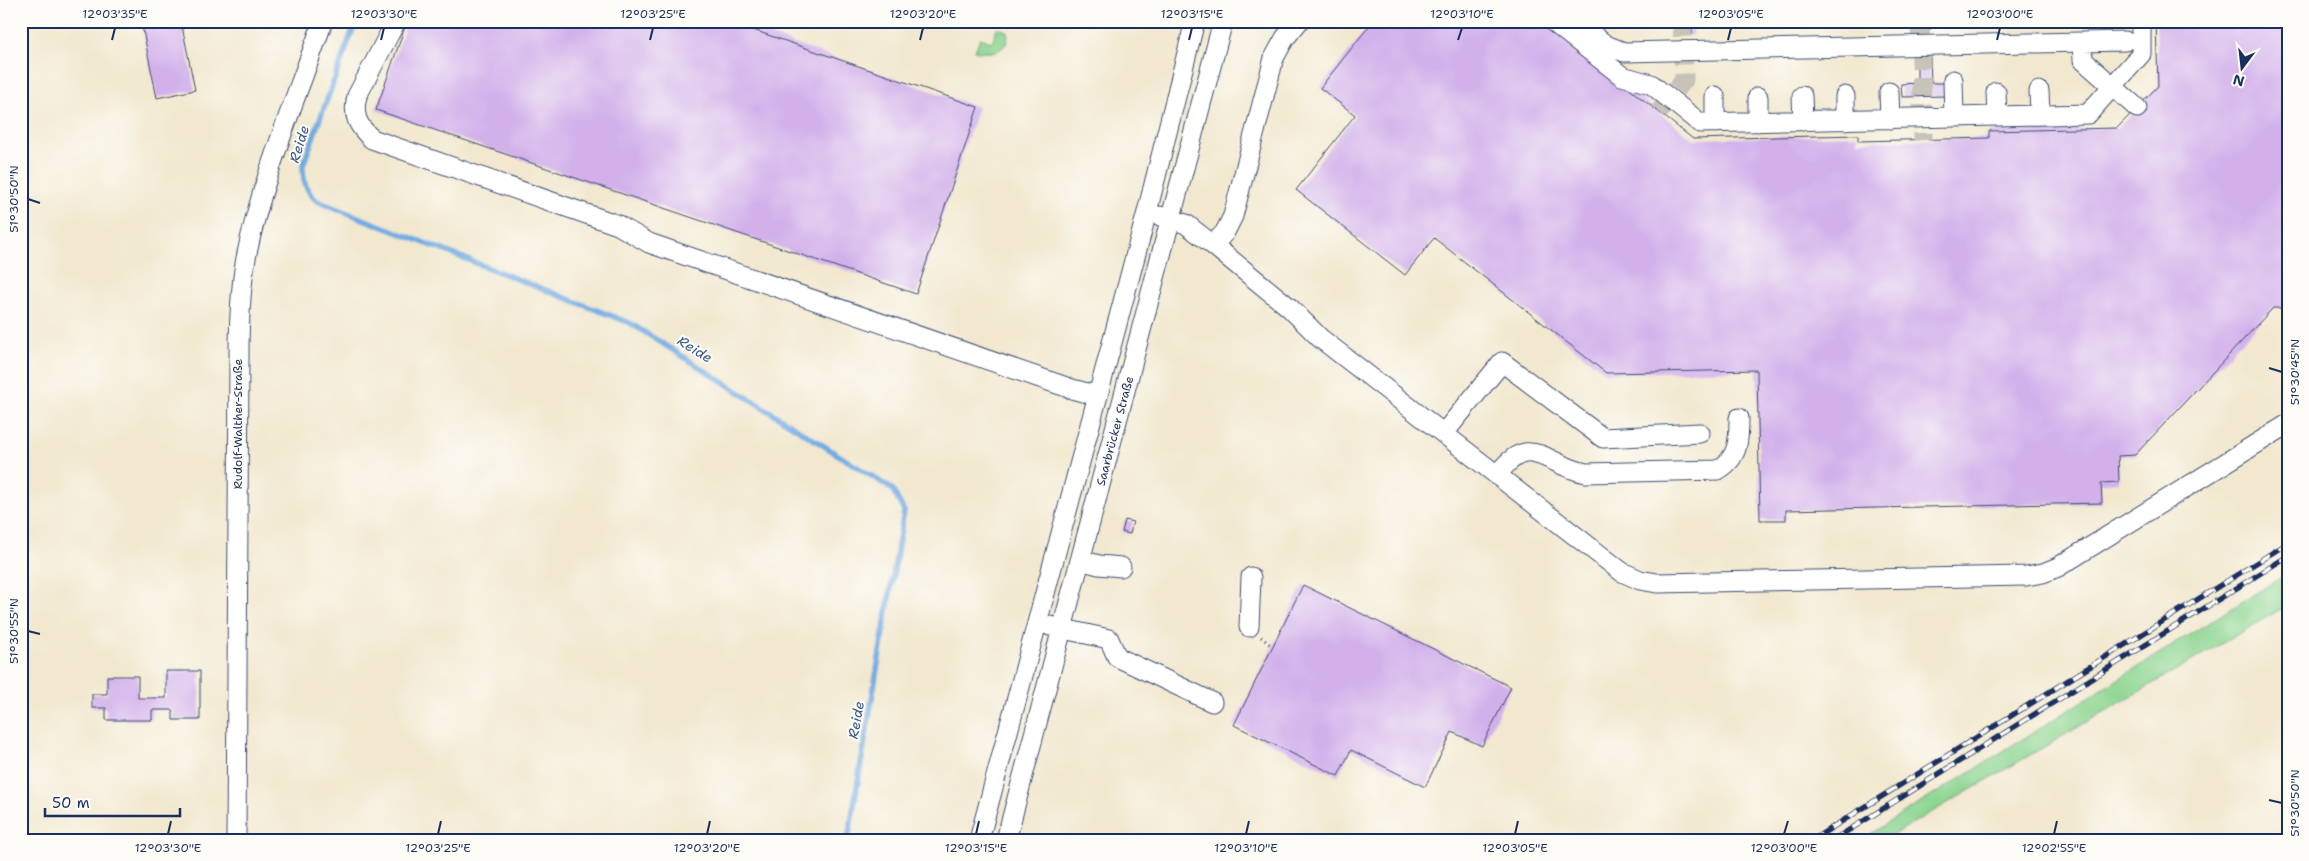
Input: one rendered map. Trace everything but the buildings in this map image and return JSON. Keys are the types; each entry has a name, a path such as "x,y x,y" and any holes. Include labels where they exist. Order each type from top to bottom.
{"street":[{"name":"Rudolf-Walther-Straße","path":"236,840 239,367 242,296 246,260 261,199 323,21"},
{"path":"396,21 357,96 355,104 357,122 372,139 618,225 649,243 1072,389 1098,396"},
{"name":"Saarbrücker Straße","path":"979,840 1098,396 1195,21"},
{"name":"Saarbrücker Straße","path":"1006,840 1223,21"},
{"path":"1213,245 1225,232 1233,216 1274,58 1285,38 1299,21"},
{"path":"1552,21 1601,50 1624,52 2125,41"},
{"path":"1575,21 1622,76 1650,84 1700,123 2088,114 2141,54 2141,21"},
{"path":"2082,42 2083,60 2112,86 2132,108"},
{"path":"1650,52 1650,84"},
{"path":"1953,80 1954,117"},
{"path":"2040,91 2040,115"},
{"path":"1889,92 1890,119"},
{"path":"1996,92 1997,116"},
{"path":"1715,96 1715,123"},
{"path":"1802,96 1803,121"},
{"path":"1845,96 1846,120"},
{"path":"1758,97 1758,122"},
{"path":"1146,212 1193,228 1290,308 1320,338 1498,474 1557,527 1622,572 1640,580 1657,583 2026,576 2043,573 2058,567 2288,424"},
{"path":"1444,433 1502,362 1603,438 1700,433"},
{"path":"1498,474 1515,455 1528,452 1542,456 1566,468 1586,473 1718,470 1736,452 1740,436 1740,418"},
{"path":"1557,527 1585,522"},
{"path":"1080,560 1099,565 1121,567"},
{"path":"1249,627 1251,577"},
{"path":"1037,622 1062,629 1113,631 1117,657 1212,702"}],"green space":[{"path":"997,28 1007,31 1008,38 1003,47 993,52 975,51 980,38 992,42"},
{"path":"2288,573 2288,605 1884,840 1861,840"}],"waterway":[{"name":"Reide","path":"356,21 303,165 306,185 317,201 630,323 892,489 904,511 848,840"}],"tunnel":[{"path":"1659,112 1684,80 1682,21"},
{"path":"1920,21 1923,140"}],"railway":[{"path":"1812,840 2288,543"},
{"path":"1833,840 2288,556"}]}
